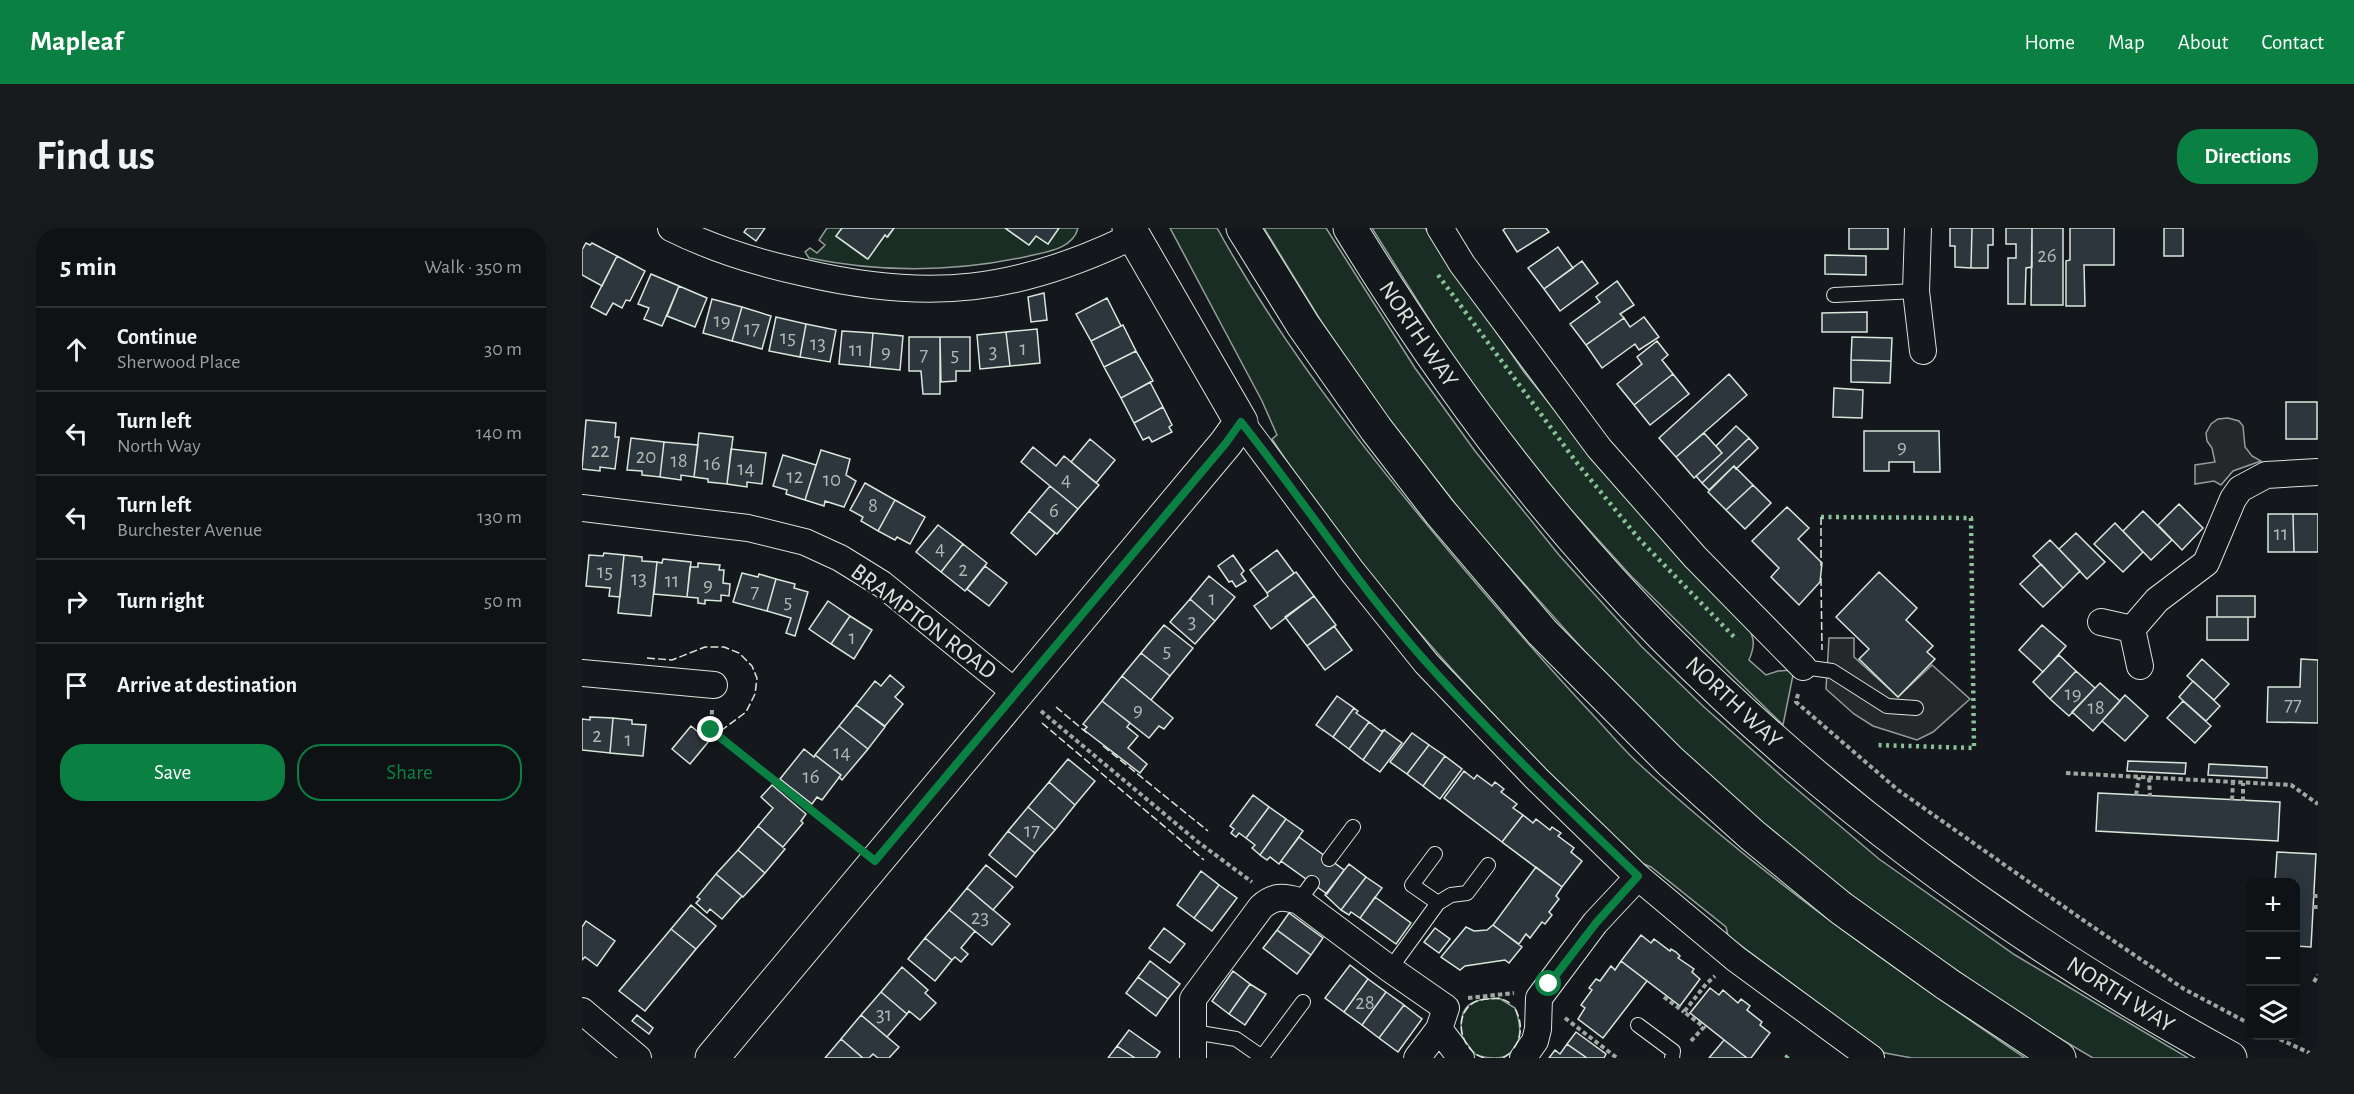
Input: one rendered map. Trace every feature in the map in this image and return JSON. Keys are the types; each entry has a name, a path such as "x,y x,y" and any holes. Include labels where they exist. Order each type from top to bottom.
{"main road":[{"path":"1243,228 1303,325 1376,429 1440,512 1550,640 1670,761 1752,836 1841,908 1947,984 2060,1058"},
{"name":"NORTH WAY","path":"1350,228 1414,330 1504,454 1610,578 1663,636 1722,694 1889,838 1980,903 2090,976 2230,1058"},
{"path":"712,1058 1226,443 1241,422 1131,232"}],"street":[{"path":"670,228 697,234 758,262 883,288 919,290 976,286 1052,271 1091,256 1131,232"},
{"path":"1440,228 1462,264 1599,448 1695,557 1803,667"},
{"path":"1918,228 1916,291 1923,351"},
{"path":"1241,422 1352,571 1426,663 1536,778 1638,876 1736,959 1871,1058"},
{"path":"2132,629 2157,600 2206,563 2233,499 2240,489 2266,475 2318,472"},
{"name":"BRAMPTON ROAD","path":"582,508 748,528 805,542 840,558 882,584 1016,693"},
{"path":"2101,622 2132,629"},
{"path":"2132,629 2140,666"},
{"path":"582,673 714,685"},
{"path":"1523,1058 1535,1041 1538,1029 1539,998 1596,923 1638,876"},
{"path":"1193,1058 1193,999 1261,907 1270,899 1305,892 1442,1018 1461,1058"},
{"path":"582,1011 638,1058"},
{"path":"1417,1058 1442,1018"}],"lane":[{"path":"1834,295 1916,291"},
{"path":"1803,667 1832,671 1887,706 1916,708"},
{"path":"1329,860 1353,827"},
{"path":"1435,854 1412,885 1438,903"},
{"path":"1389,969 1438,903 1451,895 1467,893 1488,865"},
{"path":"1194,1032 1236,1040 1262,1057 1303,1002"},
{"path":"1638,1025 1673,1051 1672,1058"}],"path":[{"path":"1803,667 1796,702 1898,790 2184,989 2246,1022"},
{"path":"714,685 711,730 875,861"},
{"path":"1016,693 1047,716 1198,842 1252,882"},
{"path":"2066,773 2291,785 2318,804"},
{"path":"2136,795 2139,777"},
{"path":"2149,778 2150,796"},
{"path":"2232,800 2233,782"},
{"path":"2242,801 2243,783"},
{"path":"2314,982 2318,975"},
{"path":"1684,1012 1706,984"},
{"path":"1442,1018 1467,999 1517,993 1539,998"},
{"path":"1664,997 1704,1028 1695,1038"},
{"path":"1572,1023 1617,1058"},
{"path":"2283,1040 2318,1057"}],"green space":[{"path":"827,228 842,228 836,236 867,259 885,235 888,237 894,228 1005,228 1029,245 1036,236 1048,244 1059,228 1078,228 1071,241 1043,253 975,265 919,269 864,266 809,258 805,252 810,248 817,253 825,245 819,240"},
{"path":"1170,228 1217,228 1275,323 1339,414 1374,459 1508,620 1631,757 1729,842 1825,917 1924,989 2025,1058 1912,1058 1885,1053 1728,936 1726,927 1651,867 1632,859 1442,658 1353,552 1311,496 1272,439 1277,435 1262,401"},
{"path":"1264,228 1326,228 1415,368 1475,451 1559,555 1642,647 1704,707 1879,859 2015,955 2188,1058 2093,1058 2032,1022 1926,949 1828,878 1740,805 1659,729 1595,663 1476,530 1385,415 1321,321"},
{"path":"1372,228 1425,228 1524,372 1632,505 1747,625 1753,642 1749,660 1766,675 1778,671 1794,670 1783,725 1632,577 1523,457 1442,340"},
{"path":"1499,998 1515,1008 1520,1028 1518,1043 1504,1057 1478,1056 1469,1050 1463,1039 1461,1025 1464,1012 1475,1001"}],"shaded area":[{"path":"2228,418 2239,421 2243,426 2245,447 2252,456 2261,461 2233,471 2221,485 2214,481 2195,484 2195,465 2215,462 2206,433 2211,424 2218,419"},
{"path":"1829,638 1854,638 1854,657 1898,697 1932,665 1970,699 1933,732 1917,740 1873,726 1854,714 1826,689"}],"building":[{"path":"747,228 765,228 756,241 744,232"},
{"path":"842,228 894,228 887,237 885,235 868,259 836,236"},
{"path":"1005,228 1059,228 1048,244 1036,236 1029,245"},
{"path":"1506,228 1546,228 1549,232 1517,252 1503,230"},
{"path":"1849,228 1888,228 1888,249 1849,249"},
{"path":"1950,228 1972,228 1971,268 1955,267 1955,246 1950,246"},
{"path":"1972,228 1993,228 1993,245 1988,245 1988,268 1971,268"},
{"path":"2006,228 2032,228 2032,267 2026,268 2025,304 2008,304 2008,258 2016,258 2016,244 2006,244"},
{"path":"2032,228 2063,228 2063,305 2031,305"},
{"path":"2070,228 2114,228 2114,265 2084,265 2085,306 2066,306 2066,261 2070,260"},
{"path":"2164,228 2183,228 2183,256 2164,256"},
{"path":"586,243 590,245 592,243 617,256 602,286 582,275 582,250"},
{"path":"1558,247 1573,268 1544,289 1528,268"},
{"path":"1825,255 1866,256 1866,275 1825,274"},
{"path":"617,256 645,271 630,301 626,300 622,308 613,303 606,315 591,307"},
{"path":"1582,261 1598,283 1560,311 1544,289"},
{"path":"651,274 679,286 662,326 644,319 649,308 638,304"},
{"path":"1617,281 1634,305 1620,314 1624,318 1586,345 1570,324 1600,302 1596,297"},
{"path":"679,286 707,298 695,327 667,316"},
{"path":"1044,293 1047,320 1031,322 1028,297"},
{"path":"1107,298 1121,326 1091,341 1076,314"},
{"path":"712,299 742,307 732,341 703,333"},
{"path":"742,307 771,316 762,349 732,341"},
{"path":"1867,312 1867,332 1822,332 1822,313"},
{"path":"776,317 806,324 800,357 769,351"},
{"path":"1644,317 1659,337 1639,350 1635,344 1602,368 1586,345 1624,318 1630,327"},
{"path":"806,324 836,330 830,362 800,357"},
{"path":"1123,325 1136,351 1104,367 1091,341"},
{"path":"1037,329 1040,363 1010,366 1006,332"},
{"path":"842,331 873,333 870,367 839,364"},
{"path":"1006,332 1010,366 980,369 977,335"},
{"path":"873,333 903,336 900,370 870,367"},
{"path":"909,337 940,337 940,394 923,394 921,371 909,371"},
{"path":"940,337 970,337 970,371 956,371 956,381 941,382"},
{"path":"1852,337 1892,338 1891,361 1851,360"},
{"path":"1657,341 1668,355 1662,360 1673,374 1634,405 1617,384 1642,364 1637,357"},
{"path":"1136,351 1153,381 1121,398 1104,367"},
{"path":"1851,360 1891,361 1890,383 1851,382"},
{"path":"1673,374 1689,394 1650,425 1634,405"},
{"path":"1729,374 1747,395 1676,457 1659,438"},
{"path":"1150,382 1163,407 1134,423 1121,398"},
{"path":"1834,388 1863,390 1862,418 1833,417"},
{"path":"2286,402 2317,402 2317,439 2286,439"},
{"path":"1163,407 1172,425 1169,427 1172,432 1152,442 1149,437 1143,440 1134,423"},
{"path":"586,420 616,423 615,437 619,437 615,469 600,467 600,471 582,469"},
{"path":"1736,426 1749,438 1702,483 1696,476 1722,453 1716,446"},
{"path":"1864,431 1939,431 1940,472 1914,472 1914,462 1889,462 1889,471 1864,471"},
{"path":"699,433 733,437 727,484 708,482 708,479 694,477"},
{"path":"1704,433 1722,453 1694,478 1676,457"},
{"path":"631,438 664,442 660,477 642,475 642,471 627,470"},
{"path":"1749,438 1758,448 1736,469 1734,466 1709,490 1702,483"},
{"path":"1090,439 1115,460 1096,483 1071,462"},
{"path":"664,442 698,445 694,477 681,475 681,480 660,477"},
{"path":"1033,447 1056,466 1064,456 1099,485 1078,509 1021,462"},
{"path":"731,449 766,453 762,484 747,482 747,487 727,484"},
{"path":"821,450 850,459 846,475 856,481 844,507 825,501 824,506 805,500"},
{"path":"783,455 816,465 805,500 786,494 787,490 773,486"},
{"path":"1734,466 1753,485 1726,510 1708,492"},
{"path":"865,483 895,500 878,531 861,521 863,517 850,510"},
{"path":"1753,485 1771,503 1745,529 1726,510"},
{"path":"1050,486 1078,509 1057,534 1029,511"},
{"path":"895,500 925,517 910,544 897,537 895,540 878,531"},
{"path":"2179,504 2203,528 2182,550 2158,525"},
{"path":"1787,507 1809,528 1798,539 1822,563 1820,582 1799,605 1771,577 1779,568 1752,541"},
{"path":"1029,511 1055,533 1036,555 1011,533"},
{"path":"2143,511 2172,540 2151,560 2123,531"},
{"path":"2268,514 2293,514 2294,552 2268,552"},
{"path":"2293,514 2318,514 2318,552 2294,552"},
{"path":"2115,523 2143,552 2123,572 2094,544"},
{"path":"938,525 963,544 941,572 916,552"},
{"path":"2076,533 2105,562 2087,579 2059,549"},
{"path":"2050,540 2080,571 2063,588 2033,556"},
{"path":"963,544 987,563 965,591 941,572"},
{"path":"1277,550 1294,573 1267,593 1250,570"},
{"path":"604,553 624,555 620,597 609,596 610,588 586,586 589,555 603,556"},
{"path":"624,555 642,557 642,561 657,562 651,616 618,613"},
{"path":"1233,555 1244,571 1241,574 1246,581 1236,587 1232,581 1229,582 1218,566"},
{"path":"663,559 691,562 687,597 654,594 657,562 662,563"},
{"path":"698,563 720,565 719,570 724,570 723,583 730,584 729,596 721,595 721,601 705,600 705,604 698,603 698,598 687,597 690,567 698,567"},
{"path":"2041,564 2063,588 2043,607 2020,584"},
{"path":"985,566 1007,583 989,606 967,589"},
{"path":"1296,572 1314,596 1271,629 1254,606 1268,596 1267,593"},
{"path":"1879,572 1917,608 1906,620 1933,646 1927,652 1935,659 1898,697 1859,659 1869,649 1836,617"},
{"path":"742,573 758,577 759,574 776,579 767,611 733,602"},
{"path":"1209,576 1235,597 1215,621 1190,599"},
{"path":"776,579 795,584 794,588 808,592 795,636 786,633 791,618 767,611"},
{"path":"1314,596 1336,625 1307,646 1285,617"},
{"path":"2217,596 2255,596 2255,617 2217,617"},
{"path":"1190,599 1215,621 1195,644 1170,622"},
{"path":"828,601 850,616 831,644 809,629"},
{"path":"850,616 872,630 854,659 831,644"},
{"path":"2207,617 2248,617 2248,640 2207,640"},
{"path":"1164,625 1193,648 1170,676 1141,653"},
{"path":"2042,625 2066,646 2043,672 2019,650"},
{"path":"1334,626 1352,650 1325,670 1307,646"},
{"path":"1141,653 1170,676 1151,700 1122,676"},
{"path":"2059,655 2076,671 2050,699 2033,682"},
{"path":"2202,659 2229,684 2214,700 2187,676"},
{"path":"2301,659 2318,660 2318,723 2267,722 2268,687 2300,687"},
{"path":"2076,671 2095,688 2069,716 2050,699"},
{"path":"890,675 904,687 895,697 903,704 885,726 856,705 875,681 881,686"},
{"path":"1122,676 1173,718 1164,729 1159,726 1149,738 1102,701"},
{"path":"2193,681 2220,706 2206,721 2179,697"},
{"path":"2100,683 2120,701 2093,731 2072,712"},
{"path":"2125,695 2148,716 2125,741 2102,721"},
{"path":"1337,696 1354,708 1333,737 1316,725"},
{"path":"1102,701 1130,723 1127,727 1138,736 1128,748 1147,764 1140,773 1084,730 1087,727 1083,724"},
{"path":"2183,701 2211,726 2195,743 2167,718"},
{"path":"856,705 885,727 868,749 839,726"},
{"path":"1354,708 1358,711 1356,713 1369,722 1349,749 1333,737"},
{"path":"590,717 613,718 610,753 582,750 582,719 590,720"},
{"path":"613,718 632,720 632,724 646,725 643,756 610,753"},
{"path":"1369,722 1381,731 1384,730 1363,760 1349,749"},
{"path":"691,726 709,741 690,764 672,749"},
{"path":"839,726 868,749 842,780 839,777 841,775 815,755"},
{"path":"1384,730 1402,743 1380,772 1363,760"},
{"path":"1412,733 1429,745 1407,774 1390,762"},
{"path":"1429,745 1445,756 1423,786 1407,774"},
{"path":"804,749 841,775 822,800 817,797 812,804 780,779"},
{"path":"1445,756 1462,769 1440,799 1423,786"},
{"path":"1068,759 1095,781 1075,805 1049,782"},
{"path":"2128,761 2186,763 2185,774 2127,771"},
{"path":"2209,764 2267,767 2267,778 2208,775"},
{"path":"1464,771 1474,779 1477,775 1492,786 1495,782 1504,789 1501,792 1517,804 1513,808 1523,815 1502,842 1444,798"},
{"path":"1049,782 1075,805 1055,830 1028,807"},
{"path":"772,785 806,814 801,821 803,823 783,847 758,826 773,808 761,797"},
{"path":"2098,793 2280,802 2278,841 2096,831"},
{"path":"1253,795 1269,807 1246,838 1239,833 1236,837 1231,833 1234,829 1230,826"},
{"path":"1028,807 1055,830 1035,853 1008,831"},
{"path":"1269,807 1286,819 1260,855 1252,848 1255,845 1246,838"},
{"path":"1523,815 1533,823 1536,819 1550,830 1552,827 1561,833 1558,836 1574,848 1571,852 1582,861 1562,887 1502,842"},
{"path":"1286,819 1303,831 1279,864 1270,857 1267,860 1260,855"},
{"path":"758,826 785,849 765,873 738,850"},
{"path":"1008,831 1035,853 1016,877 989,855"},
{"path":"1299,837 1344,870 1327,894 1281,861"},
{"path":"738,850 765,873 743,897 716,874"},
{"path":"2277,852 2316,854 2311,947 2300,946 2300,878 2275,878"},
{"path":"1349,864 1366,877 1341,910 1325,895"},
{"path":"986,865 1013,887 993,910 967,888"},
{"path":"1536,867 1562,887 1556,896 1559,899 1549,912 1552,915 1545,924 1542,922 1530,938 1526,934 1519,944 1493,925"},
{"path":"1201,871 1219,885 1194,918 1177,905"},
{"path":"716,874 742,896 722,919 710,909 707,913 696,903 700,899 697,897"},
{"path":"1366,877 1382,888 1360,918 1351,912 1349,915 1341,910"},
{"path":"1219,885 1237,898 1212,931 1194,918"},
{"path":"967,888 1010,924 992,945 949,910"},
{"path":"1375,897 1411,923 1396,944 1360,918"},
{"path":"691,905 716,926 696,949 671,929"},
{"path":"949,910 975,931 961,948 968,954 961,962 955,957 952,960 925,938"},
{"path":"1289,913 1323,938 1311,955 1277,930"},
{"path":"586,921 615,941 597,966 585,957 582,960 582,927"},
{"path":"1493,925 1522,947 1509,963 1505,960 1465,966 1460,970 1441,957 1466,927 1474,931 1487,930"},
{"path":"1164,928 1185,944 1170,963 1149,948"},
{"path":"1435,928 1450,939 1439,953 1424,942"},
{"path":"671,929 696,949 645,1011 619,991"},
{"path":"1277,930 1311,955 1297,974 1263,948"},
{"path":"1641,935 1651,943 1654,939 1670,951 1671,949 1676,952 1680,956 1678,958 1694,969 1692,972 1700,979 1680,1006 1621,961"},
{"path":"925,938 952,960 935,981 908,959"},
{"path":"1150,961 1180,984 1168,999 1138,977"},
{"path":"1621,961 1647,981 1603,1038 1578,1019 1585,1008 1581,1005 1592,990 1589,988 1596,979 1600,981 1611,966 1615,970"},
{"path":"1350,965 1368,979 1344,1012 1325,998"},
{"path":"902,967 928,990 925,993 936,1003 920,1020 909,1011 907,1014 881,992"},
{"path":"1233,971 1250,984 1229,1014 1212,1001"},
{"path":"1138,977 1168,999 1156,1016 1126,993"},
{"path":"1368,979 1386,992 1362,1025 1344,1012"},
{"path":"1250,984 1266,994 1245,1025 1229,1014"},
{"path":"1710,988 1719,995 1723,990 1738,1003 1741,999 1750,1006 1747,1010 1762,1022 1760,1025 1770,1033 1751,1058 1747,1058 1690,1013"},
{"path":"881,992 907,1014 887,1037 861,1015"},
{"path":"1386,992 1404,1005 1379,1038 1362,1025"},
{"path":"1404,1005 1422,1019 1398,1052 1379,1038"},
{"path":"637,1015 653,1028 649,1034 632,1021"},
{"path":"861,1015 899,1047 889,1058 878,1058 873,1054 869,1058 863,1058 841,1039"},
{"path":"1129,1030 1160,1052 1156,1058 1135,1058 1117,1046"},
{"path":"1576,1032 1606,1054 1604,1058 1587,1058 1567,1044"},
{"path":"841,1039 863,1058 825,1058"},
{"path":"1724,1040 1747,1058 1709,1058"},
{"path":"1567,1044 1587,1058 1549,1058 1555,1050 1560,1054"},
{"path":"1117,1046 1135,1058 1108,1058"}],"hedge":[{"path":"1438,275 1577,463 1640,540 1737,640"},
{"path":"1821,517 1971,518 1974,748 1875,745"},
{"path":"1786,1058 1789,1054"}],"fence":[{"path":"1821,517 1821,566"},
{"path":"1821,578 1822,650"},
{"path":"647,658 672,660 705,647 724,647 739,653 752,666 757,678 755,694 746,712 722,730"},
{"path":"1056,707 1087,733"},
{"path":"1042,723 1204,860"},
{"path":"1103,746 1208,831"},
{"path":"1484,1058 1474,1053 1467,1045 1461,1025 1463,1015 1476,1001 1497,999 1511,1004"},
{"path":"1514,1007 1519,1017 1520,1028 1519,1038 1514,1048"},
{"path":"1503,1058 1512,1052"}],"route":[{"path":"711,730 875,861 1226,443 1241,422 1352,571 1426,663 1536,778 1638,876 1596,923 1549,984"}]}
